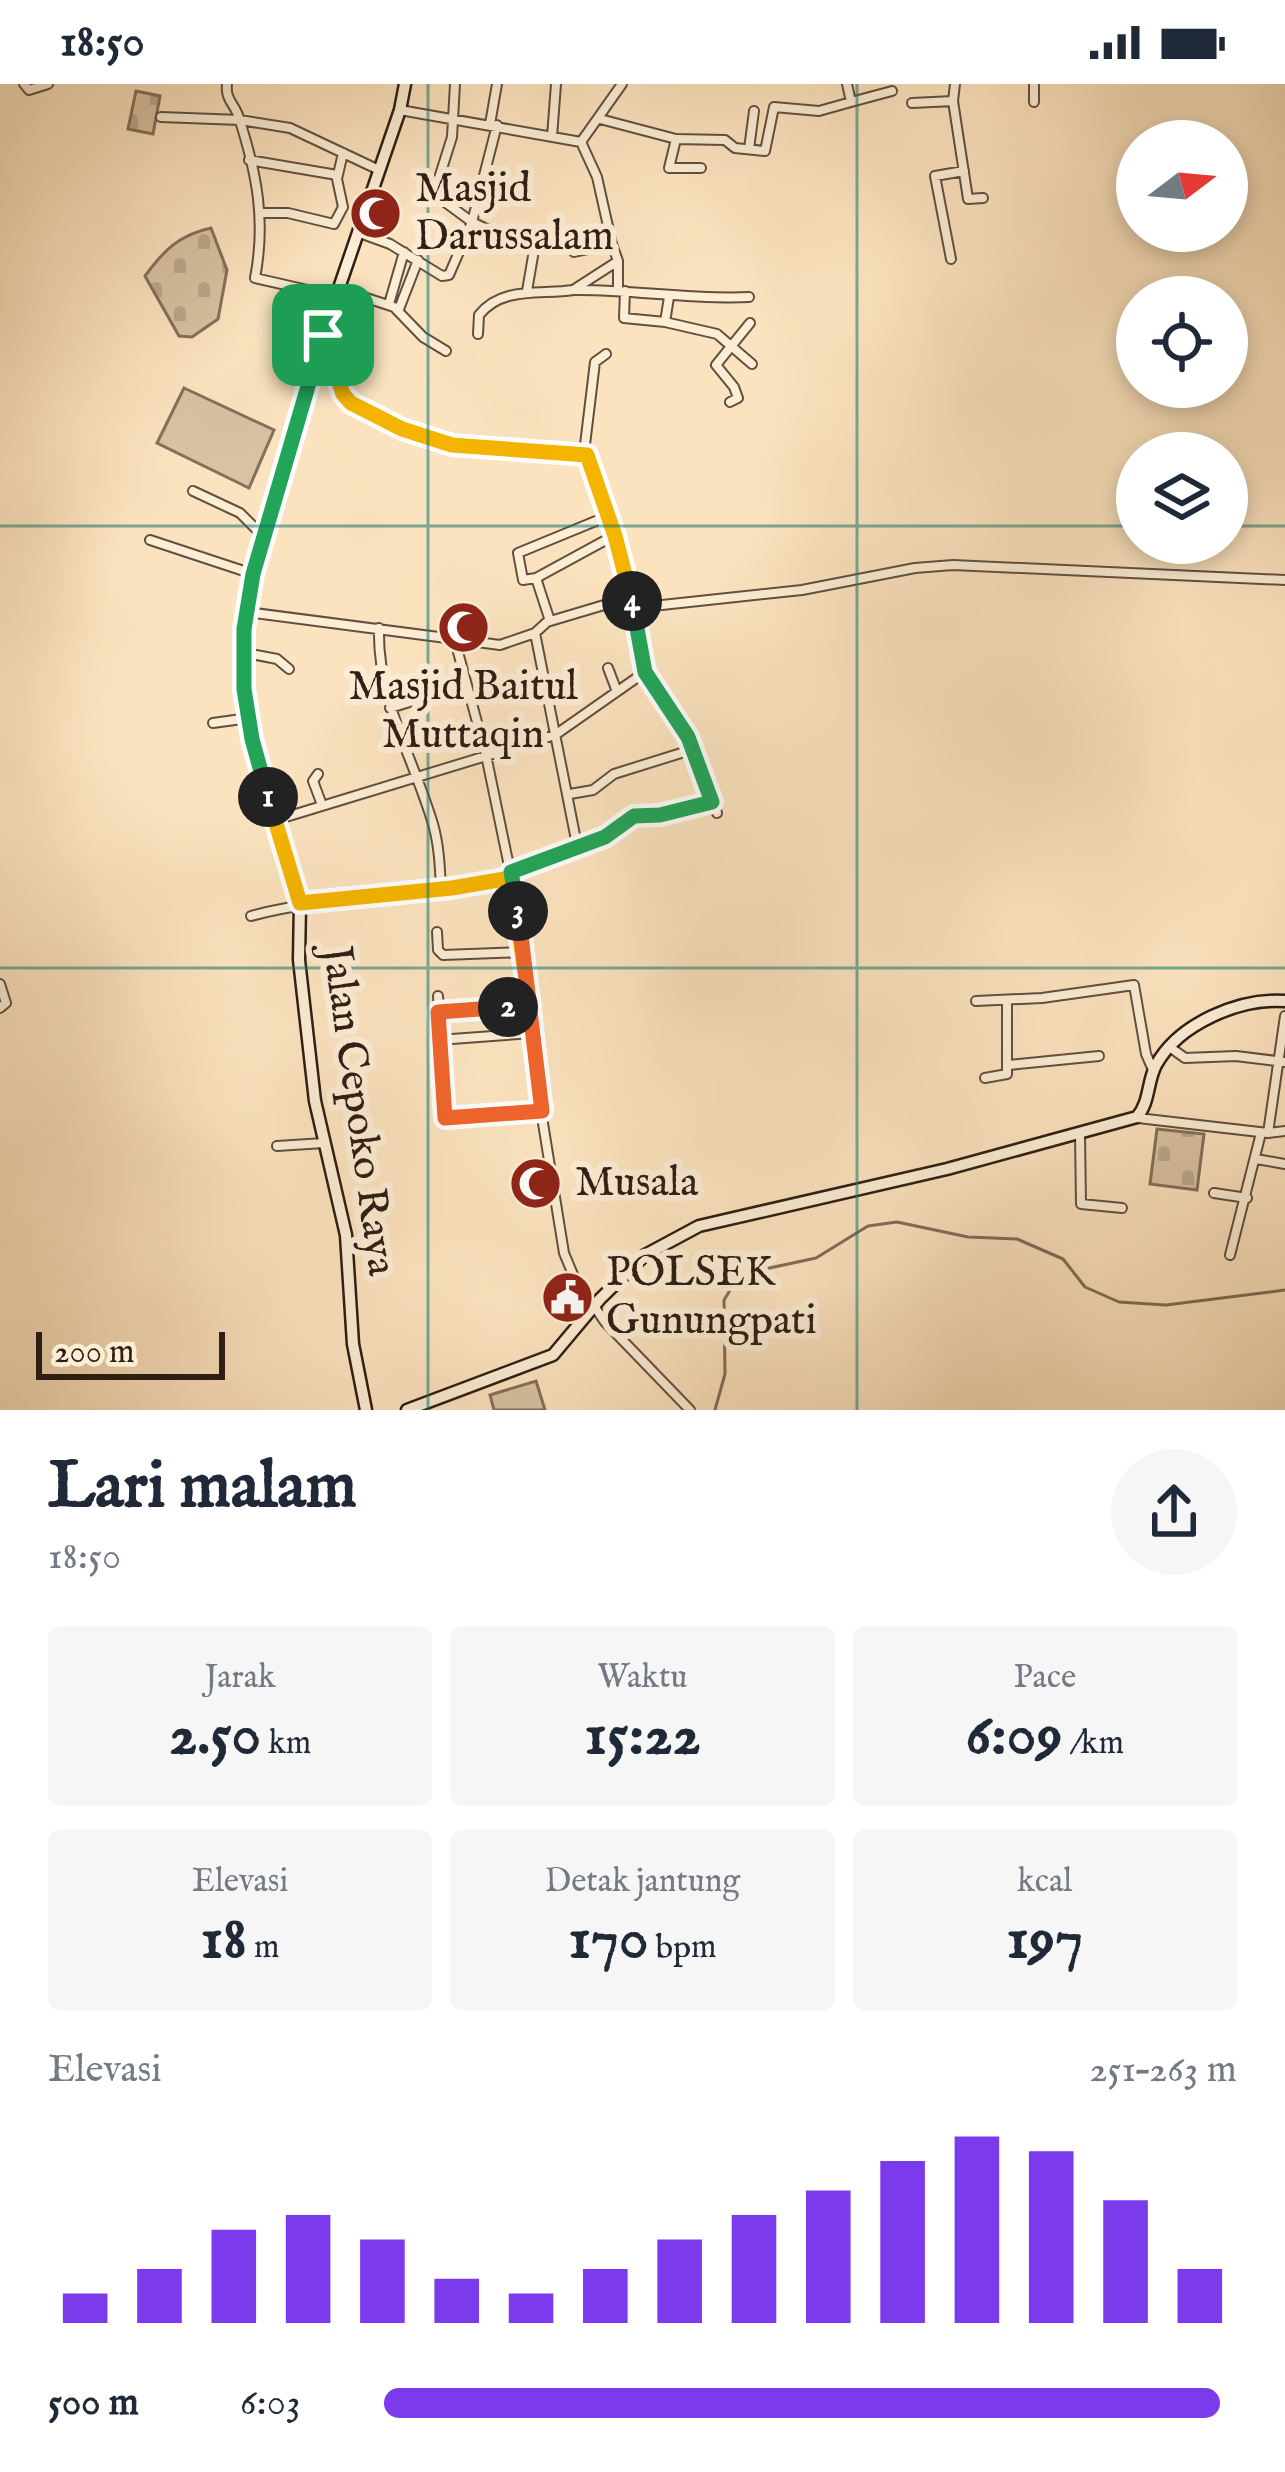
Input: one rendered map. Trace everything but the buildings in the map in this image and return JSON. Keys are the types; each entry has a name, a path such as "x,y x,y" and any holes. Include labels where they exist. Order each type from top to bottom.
{"main road":[{"name":"Jalan Cepoko Raya","path":"366,1410 353,1339 346,1235 324,1143 301,982 300,903 249,718 242,652 253,574 323,351 336,292 405,84"},
{"path":"407,1410 554,1355 593,1306 645,1255 699,1226 1137,1118 1145,1106 1153,1070 1171,1048 1234,1004 1285,1001"}],"street":[{"path":"23,84 29,90 48,84"},
{"path":"226,84 226,97 240,119 262,213 255,278 389,304 423,337 446,351"},
{"path":"455,84 446,162 434,194 472,222 518,244"},
{"path":"356,231 404,252 442,276 449,275 472,222 497,84"},
{"path":"552,137 556,84"},
{"path":"581,142 622,84"},
{"path":"848,84 851,103"},
{"path":"955,84 953,100 968,199 983,198"},
{"path":"1034,84 1034,102"},
{"path":"600,119 676,140 724,140 735,148 766,151 774,107 819,111 892,91"},
{"path":"912,104 953,100"},
{"path":"400,110 581,142"},
{"path":"748,149 754,111"},
{"path":"161,117 240,119 290,128 377,169"},
{"path":"676,140 669,168 701,168"},
{"path":"581,142 597,177 619,261 624,318 717,334 752,364"},
{"path":"262,213 289,213 334,224 343,207 338,175 343,153"},
{"path":"249,160 338,175"},
{"path":"951,260 935,176 964,171"},
{"path":"343,207 363,213"},
{"path":"574,252 612,244"},
{"path":"389,304 404,252"},
{"path":"527,291 535,274 533,256"},
{"path":"399,310 418,260"},
{"path":"573,290 619,261"},
{"path":"478,334 479,315 488,303 527,291 539,295 621,290 669,297 749,297"},
{"path":"665,322 669,297"},
{"path":"730,402 738,398 736,392 716,365 750,323"},
{"path":"323,351 351,403 430,441 501,451 584,452"},
{"path":"606,354 595,362 584,452 615,536 645,672 694,749 717,813"},
{"path":"193,491 240,512 264,537"},
{"path":"608,515 518,553 523,580 536,578 615,536"},
{"path":"150,540 253,574"},
{"path":"634,608 802,590 953,565 1285,580"},
{"path":"536,578 550,621"},
{"path":"247,612 500,645 535,633 550,621 631,597"},
{"path":"379,628 378,662 434,827 441,889"},
{"path":"535,633 577,844"},
{"path":"455,641 486,755 511,875 564,1253 593,1306 690,1410"},
{"path":"242,652 278,659 289,669"},
{"path":"608,668 616,689"},
{"path":"275,820 554,735 645,672"},
{"path":"390,708 413,700"},
{"path":"213,723 249,718"},
{"path":"570,794 593,790 614,773 694,749"},
{"path":"318,774 313,781 322,805"},
{"path":"251,916 300,903 441,889 511,875 577,844 605,837 634,816 660,815 712,802"},
{"path":"437,932 443,956 524,952"},
{"path":"0,983 6,1004 0,1008"},
{"path":"976,1001 1134,985 1153,1070"},
{"path":"438,995 445,1118 542,1111"},
{"path":"985,1078 1006,1076 1009,1065 1006,1000"},
{"path":"438,1012 530,1006"},
{"path":"1230,1256 1281,1061 1285,1016"},
{"path":"438,1040 533,1034"},
{"path":"1171,1048 1185,1058 1281,1061"},
{"path":"1009,1065 1099,1056"},
{"path":"1137,1118 1264,1133 1285,1131"},
{"path":"1080,1135 1082,1204 1122,1208"},
{"path":"277,1146 324,1143"},
{"path":"1256,1160 1285,1164"},
{"path":"1214,1193 1247,1198"}],"green space":[{"path":"136,91 160,96 153,134 128,129"},
{"path":"211,228 227,270 218,319 192,337 179,336 145,276 173,245"},
{"path":"184,388 274,430 249,488 157,443"},
{"path":"1157,1129 1204,1134 1197,1190 1150,1184"},
{"path":"536,1381 545,1410 494,1410 490,1395"}],"waterway":[{"path":"715,1410 725,1374 724,1300 737,1279 816,1258 868,1226 897,1222 968,1237 1017,1239 1063,1259 1085,1287 1119,1302 1166,1305 1285,1290"}],"place":[{"name":"Masjid Darussalam","path":"376,213"},
{"name":"Masjid Baitul Muttaqin","path":"463,628"},
{"name":"Musala","path":"536,1183"},
{"name":"POLSEK Gunungpati","path":"567,1297"}],"route":[{"path":"323,335 343,394 351,403 402,429 452,445 587,455 615,536 645,672 688,737 712,802 660,815 634,816 605,837 511,872 522,929 542,1111 452,1119 442,1115 438,1012 530,1006 511,878 300,903 262,776 242,672 244,629 253,574 323,335"}]}
